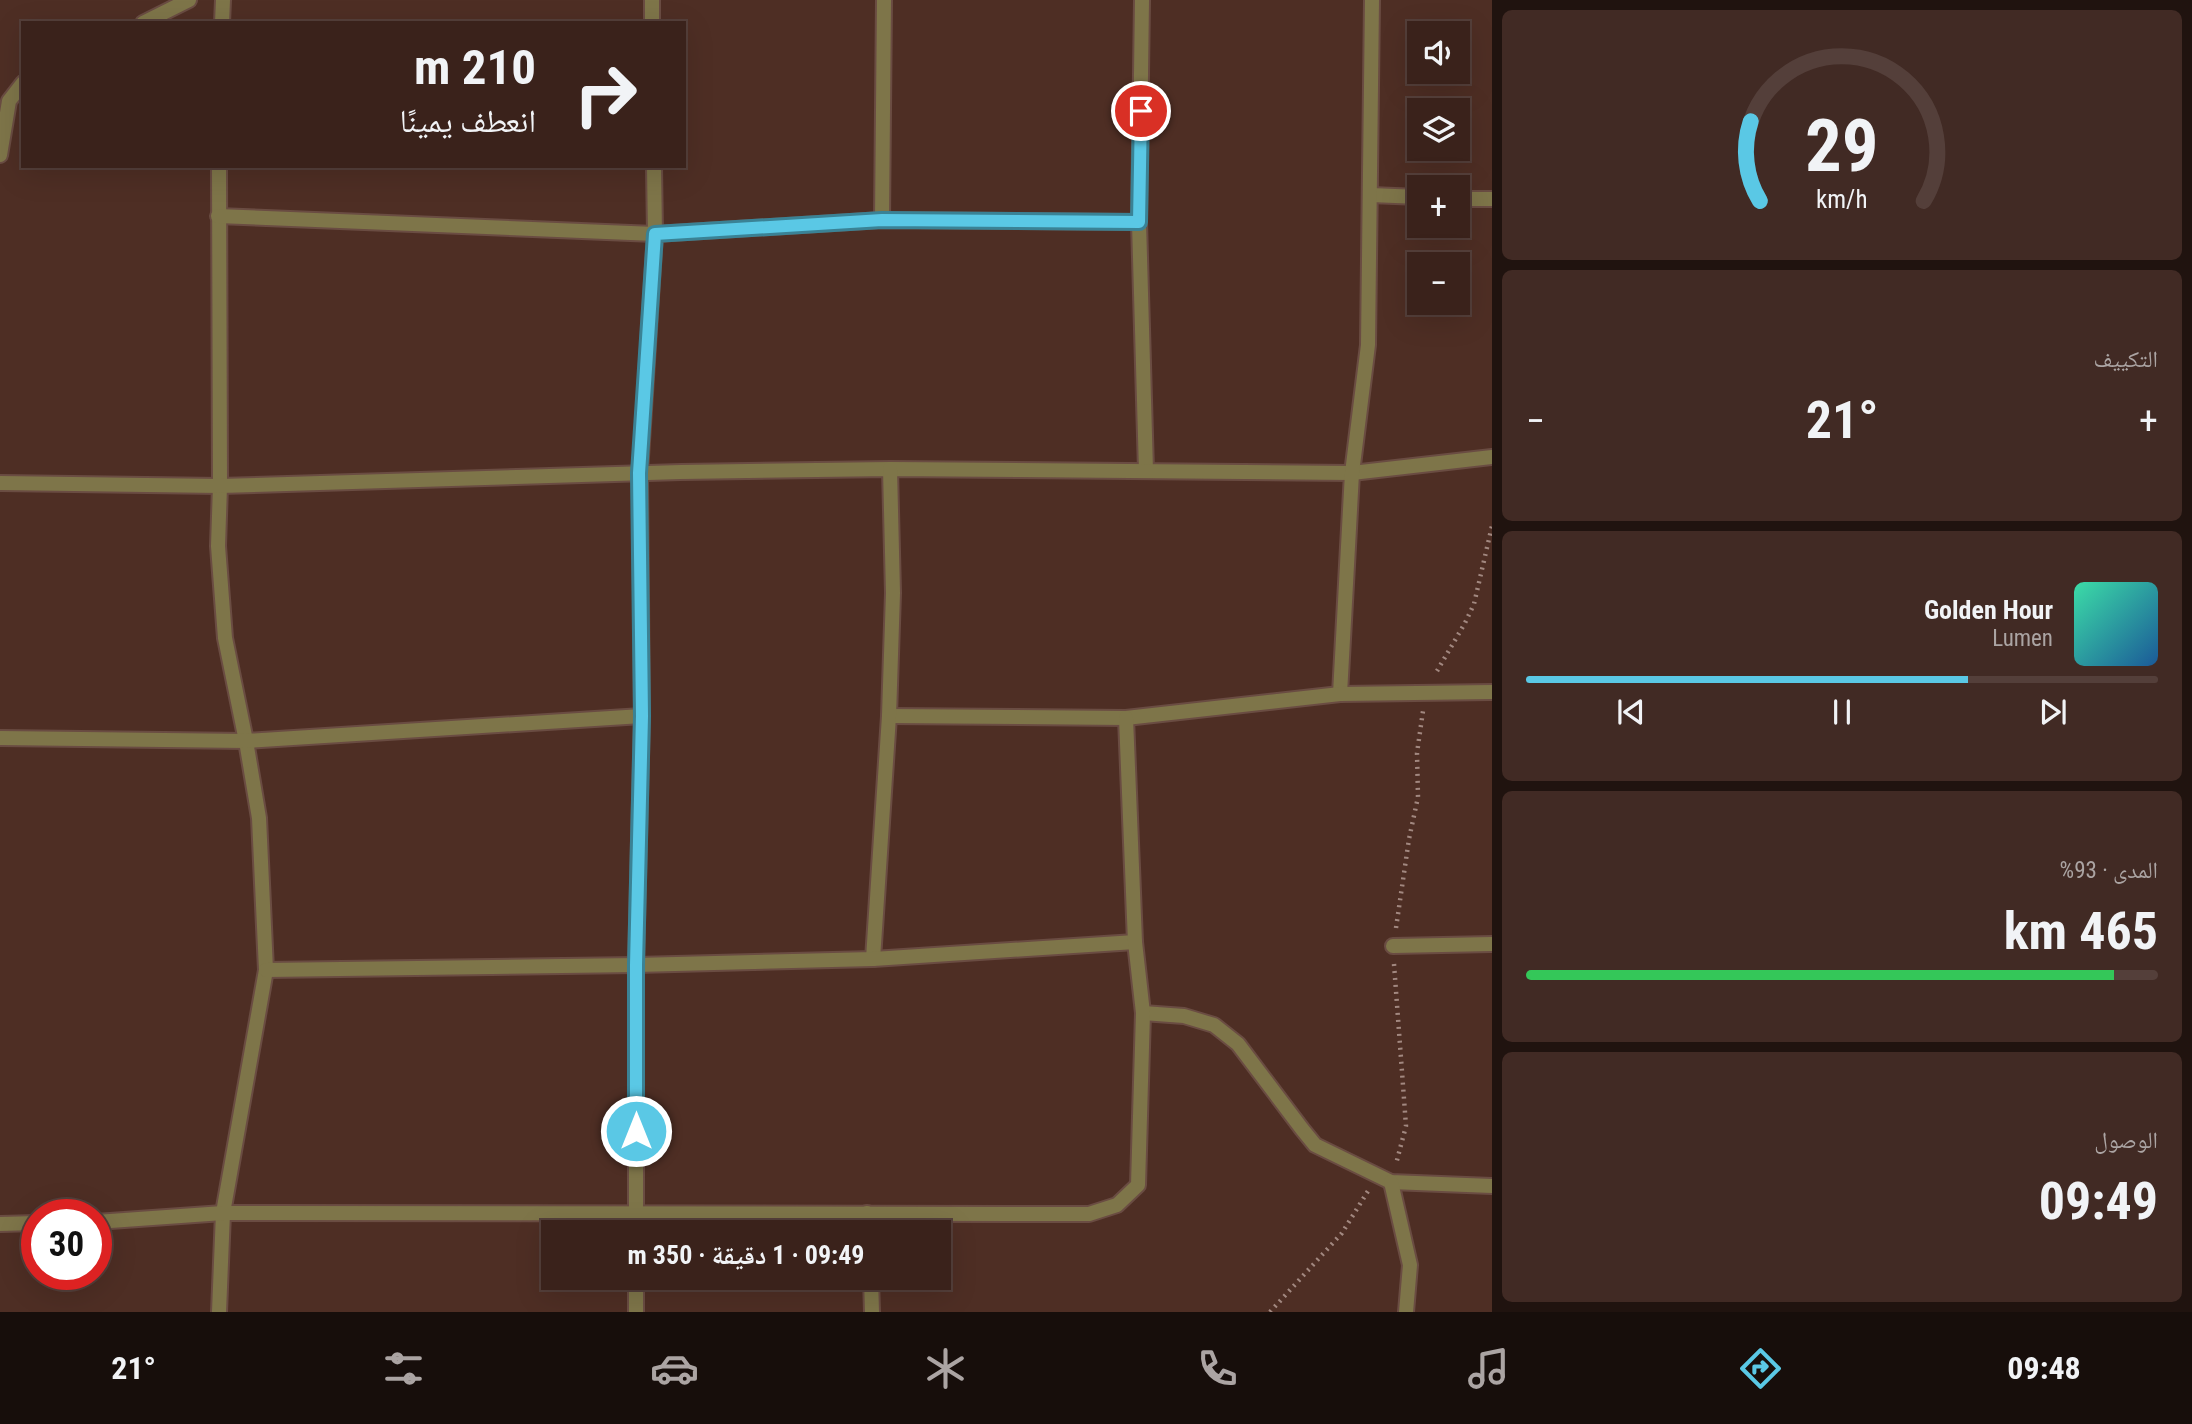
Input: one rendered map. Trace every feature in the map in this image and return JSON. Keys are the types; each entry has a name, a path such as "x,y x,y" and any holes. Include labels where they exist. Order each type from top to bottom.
{"street":[{"path":"147,21 189,0"},
{"path":"222,21 223,0"},
{"path":"652,0 652,21"},
{"path":"882,220 884,0"},
{"path":"1142,0 1139,222 1146,471"},
{"path":"1340,694 1352,473 1368,345 1372,0"},
{"path":"0,155 9,101 21,86"},
{"path":"219,168 218,546 225,638 259,818 266,970 223,1213 219,1312"},
{"path":"636,1220 636,965 642,716 639,473 655,234 654,168"},
{"path":"1371,195 1407,196"},
{"path":"1470,199 1492,199"},
{"path":"218,216 655,234 882,220 1139,222"},
{"path":"0,484 220,486 890,468 1352,473 1492,457"},
{"path":"873,959 889,716 893,593 890,468"},
{"path":"889,716 1126,718 1340,694 1492,692"},
{"path":"0,738 246,740 642,716"},
{"path":"112,1221 223,1213 1089,1214 1117,1205 1138,1185 1143,1013 1135,942 1126,718"},
{"path":"266,970 873,959 1135,942"},
{"path":"1393,947 1492,944"},
{"path":"1143,1013 1184,1016 1214,1025 1238,1044 1315,1144 1391,1182 1492,1186"},
{"path":"1391,1182 1410,1265 1406,1312"},
{"path":"867,1213 867,1220"},
{"path":"0,1224 21,1223"},
{"path":"636,1290 636,1312"},
{"path":"871,1290 872,1312"}],"path":[{"path":"1391,1182 1406,1126 1393,947 1409,839 1419,797 1417,753 1425,692 1474,604 1492,526"},
{"path":"1270,1312 1342,1233 1377,1175"}],"route":[{"path":"636,1131 636,965 642,716 639,473 655,234 882,220 1139,222 1141,111"}]}
